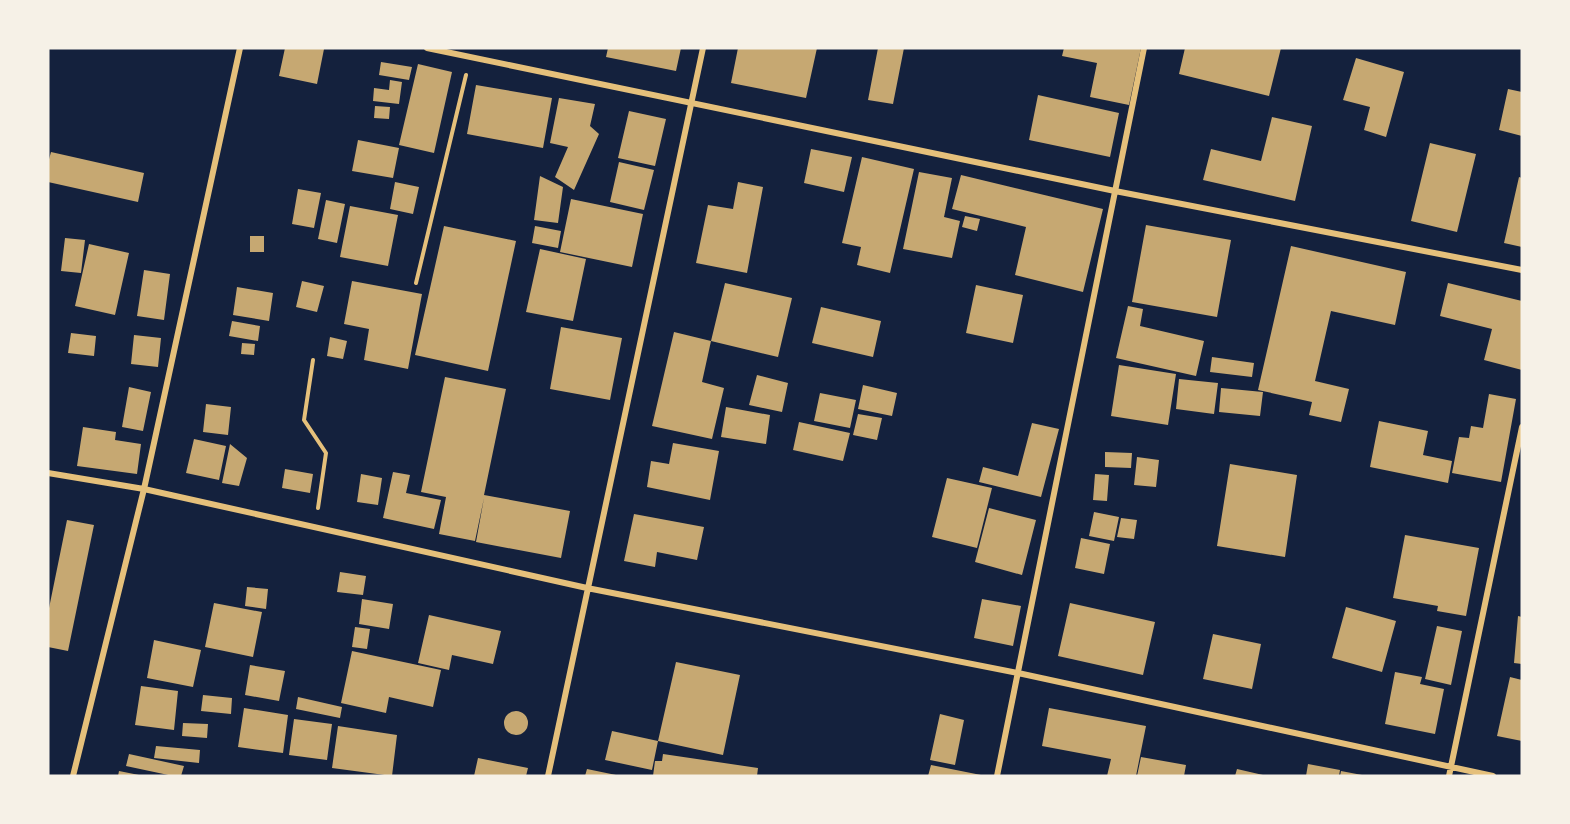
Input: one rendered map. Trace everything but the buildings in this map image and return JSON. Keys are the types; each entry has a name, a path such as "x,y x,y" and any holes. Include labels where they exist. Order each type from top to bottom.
{"street":[{"path":"72,776 144,489 240,48"},
{"path":"427,48 1115,191 1522,270"},
{"path":"548,776 703,48"},
{"path":"997,776 1144,48"},
{"path":"1449,776 1522,427"},
{"path":"48,472 144,489 587,588 1018,673 1493,776"}],"path":[{"path":"416,283 470,56"},
{"path":"313,360 304,420 327,453 315,526"}]}
